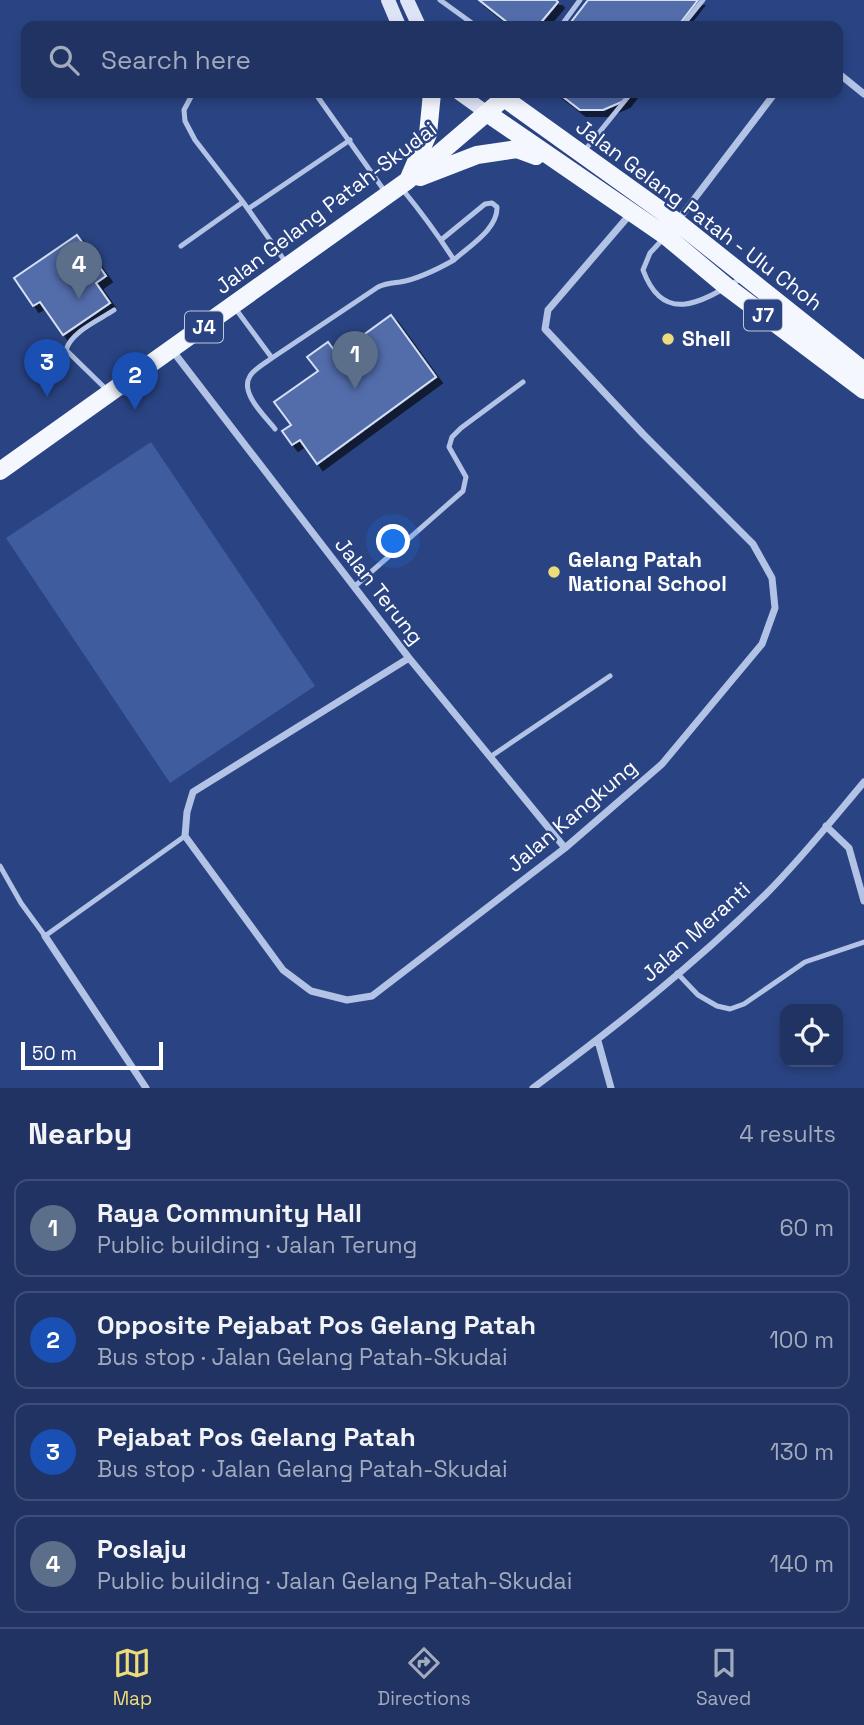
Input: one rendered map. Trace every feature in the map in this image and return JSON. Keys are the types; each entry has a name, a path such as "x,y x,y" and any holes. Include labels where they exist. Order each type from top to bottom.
{"main road":[{"path":"388,0 397,21"},
{"path":"407,0 417,21"},
{"path":"398,188 428,134 432,98"},
{"path":"466,98 486,113"},
{"name":"Jalan Gelang Patah-Skudai","path":"0,471 398,188 486,113 499,98"},
{"name":"Jalan Gelang Patah - Ulu Choh","path":"508,98 677,222 864,371"},
{"name":"Jalan Gelang Patah - Ulu Choh","path":"486,113 666,236 727,287 864,390"},
{"path":"398,188 477,155 517,149 565,168"}],"street":[{"path":"843,77 864,94"},
{"path":"666,236 771,98"},
{"name":"Jalan Kangkung","path":"185,836 283,970 310,991 346,1000 372,996 565,848 662,764 762,644 775,608 772,578 753,544 643,434 545,329 548,310 643,198"},
{"name":"Jalan Terung","path":"172,350 409,658 565,848"},
{"path":"185,836 187,812 193,792 409,658"},
{"name":"Jalan Meranti","path":"533,1088 598,1041 713,944 768,892 864,782"},
{"path":"827,827 849,848 864,901"},
{"path":"45,936 146,1088"},
{"path":"598,1041 611,1088"}],"lane":[{"path":"440,0 469,21"},
{"path":"565,21 580,0"},
{"path":"686,21 703,0"},
{"path":"190,98 184,110 185,121 195,140 288,267"},
{"path":"319,98 350,141 398,188 454,260"},
{"path":"565,168 600,133 627,98"},
{"path":"248,209 350,141"},
{"path":"181,246 243,202"},
{"path":"275,429 250,396 247,386 250,375 378,286 401,282 437,270 454,260 490,227 498,214 498,207 492,203 485,204 441,240"},
{"path":"666,236 650,253 643,270 649,288 661,300 678,306 702,299 745,276"},
{"path":"233,306 272,358"},
{"path":"110,393 66,350 68,342 75,336 114,310"},
{"path":"354,587 463,491 466,477 449,447 452,437 523,382"},
{"path":"490,757 610,676"},
{"path":"0,866 21,903 45,936 185,836"},
{"path":"677,973 698,995 717,1006 730,1009 744,1004 805,962 864,942"}],"shaded area":[{"path":"151,442 315,686 170,783 6,538"}],"building":[{"path":"479,0 558,2 542,21 506,21"},
{"path":"588,0 698,0 682,21 572,21"},
{"path":"564,98 626,98 603,110 580,110"},
{"path":"77,235 106,276 96,283 110,303 63,335 40,302 33,306 14,278"},
{"path":"391,315 436,377 317,464 300,440 292,445 282,431 291,425 274,402 318,371 307,357 328,342 337,354"}],"place":[{"name":"Poslaju","path":"79,299"},
{"name":"Shell","path":"668,339"},
{"name":"Raya Community Hall","path":"355,389"},
{"name":"Pejabat Pos Gelang Patah","path":"47,397"},
{"name":"Opposite Pejabat Pos Gelang Patah","path":"135,410"},
{"name":"Gelang Patah National School","path":"554,572"}]}
